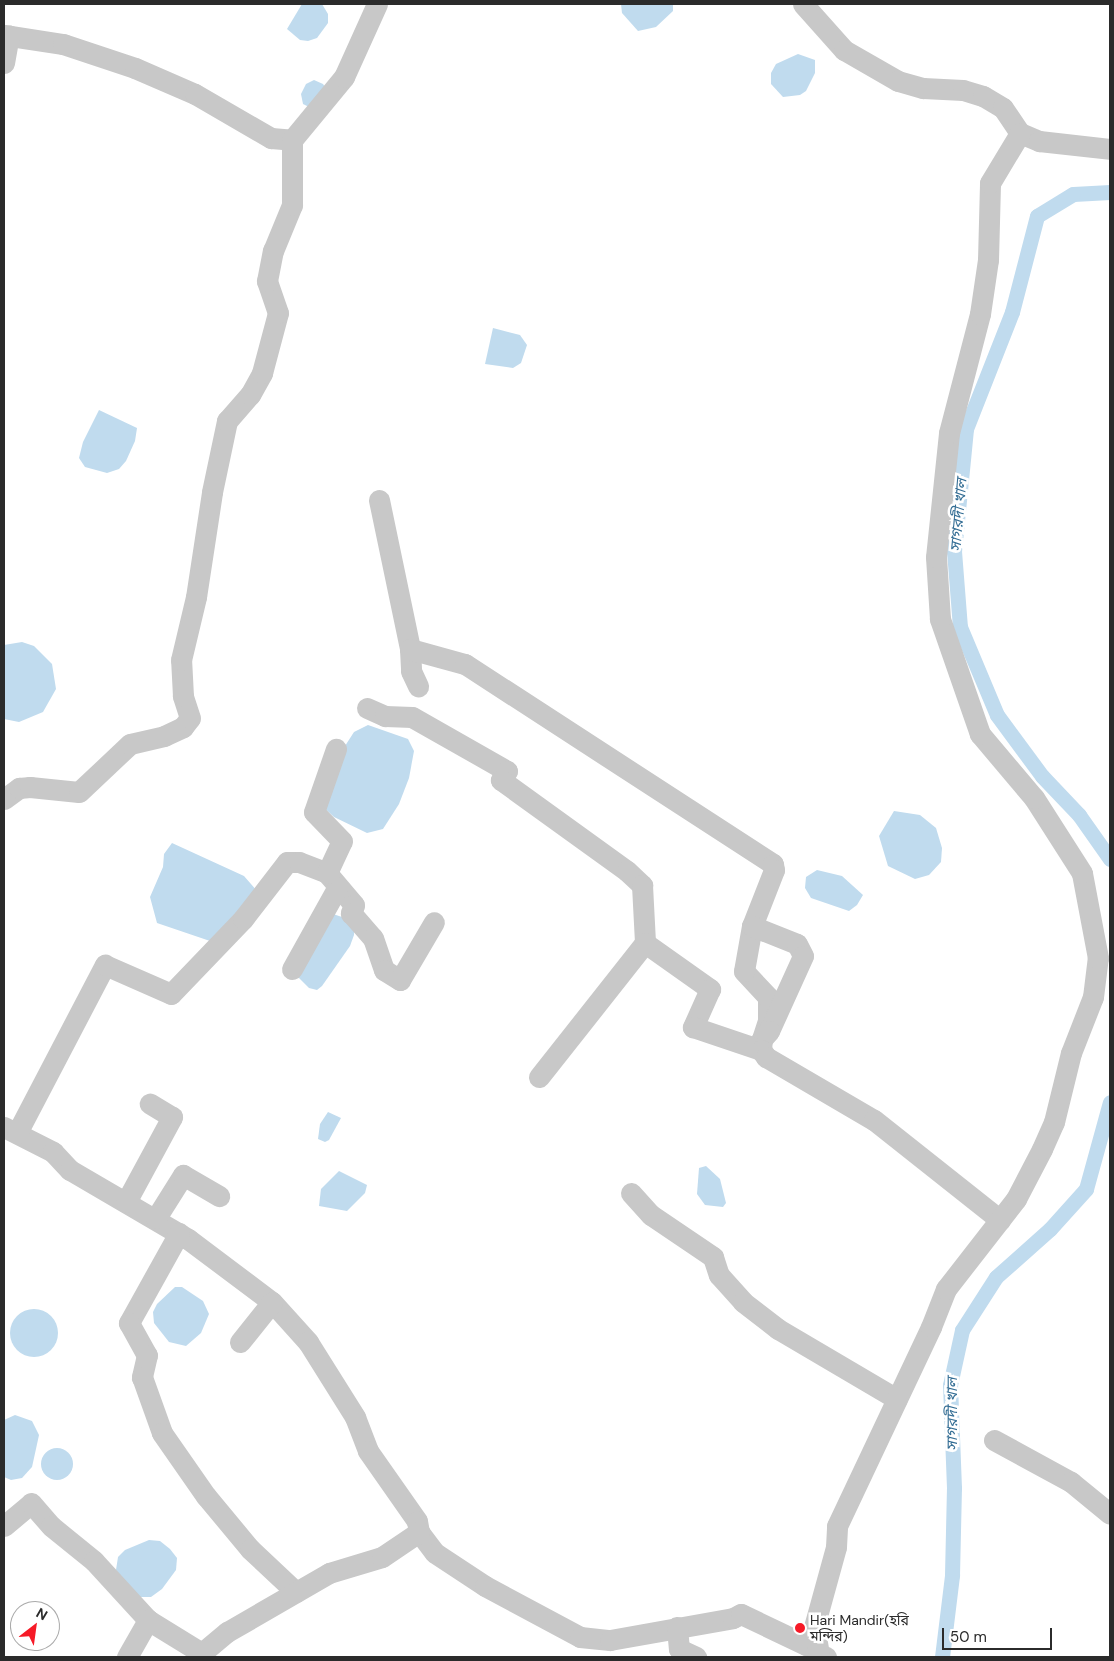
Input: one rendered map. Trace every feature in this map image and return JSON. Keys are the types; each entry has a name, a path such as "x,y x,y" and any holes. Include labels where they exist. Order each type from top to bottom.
{"street":[{"path":"4,800 19,788 30,787 79,792 130,744 164,736 183,727 190,718 183,696 181,660 196,597 212,492 227,421 250,395 262,373 278,313 267,281 272,251 292,205 292,140 344,77 377,4"},
{"path":"804,4 844,50 898,80 923,88 963,90 983,96 1003,108 1020,133 1039,141 1110,149"},
{"path":"4,63 6,35 63,44 136,68 195,94 271,138 292,140"},
{"path":"821,1650 814,1627 836,1547 837,1526 946,1289 1016,1199 1054,1122 1071,1053 1092,997 1098,958 1082,873 1034,798 980,734 940,619 936,556 949,433 980,314 988,260 987,206 990,183 1020,133"},
{"path":"379,500 410,649 411,670 418,686"},
{"path":"410,649 465,664 773,864 774,870 752,926 744,971 768,997 768,1021 762,1045 766,1056 818,1085 888,1130 1000,1220"},
{"path":"367,708 385,716 412,717 508,771 501,780 627,871 642,885 645,943 539,1077"},
{"path":"292,969 332,881 342,841 314,812 336,749"},
{"path":"434,922 400,980 384,970 373,938 351,913 354,905 332,881 299,862 287,862 243,919 171,994 105,965 10,1130 53,1152 70,1170 179,1233 272,1302 308,1342 355,1417 368,1451 417,1521 419,1532 435,1553 485,1586 580,1636 610,1640 733,1618 741,1614 821,1650"},
{"path":"752,926 797,944 803,956 762,1045"},
{"path":"645,943 710,989 693,1027 762,1045"},
{"path":"126,1202 172,1117 150,1104"},
{"path":"156,1218 183,1175 219,1196"},
{"path":"631,1193 651,1215 713,1257 720,1275 743,1302 778,1329 897,1398"},
{"path":"179,1233 129,1323 147,1355 142,1377 162,1433 206,1496 250,1549 296,1592"},
{"path":"240,1342 272,1302"},
{"path":"994,1440 1071,1482 1110,1514"},
{"path":"4,1526 31,1503 50,1526 94,1561 148,1620 198,1655 227,1632 329,1573 382,1557 419,1532"},
{"path":"127,1657 148,1620"},
{"path":"677,1627 679,1649 696,1657"}],"water":[{"path":"302,4 322,4 328,14 328,23 317,38 308,41 300,40 287,29"},
{"path":"621,4 673,4 673,11 656,27 638,31 622,13"},
{"path":"798,54 815,60 815,73 806,91 800,95 783,97 771,84 771,73 776,64"},
{"path":"314,80 323,84 328,91 311,108 303,104 301,94 306,84"},
{"path":"493,328 520,335 527,345 521,363 513,368 485,364"},
{"path":"99,410 137,428 135,441 126,461 119,469 107,473 85,467 79,458 83,442"},
{"path":"22,642 34,646 52,664 56,689 43,712 19,722 4,719 4,645"},
{"path":"368,725 408,739 414,751 409,778 399,804 383,829 367,833 334,817 321,805 345,746 354,732"},
{"path":"894,811 920,815 936,828 942,848 941,862 929,875 915,879 888,866 879,836"},
{"path":"172,843 244,876 257,891 210,941 157,923 150,897 163,867 164,854"},
{"path":"817,870 842,876 863,895 857,905 849,911 811,898 805,888 806,877"},
{"path":"333,914 348,919 354,925 354,935 350,946 322,986 317,990 309,988 296,975"},
{"path":"328,1112 341,1118 329,1140 325,1142 318,1139 320,1124"},
{"path":"706,1166 720,1179 726,1203 723,1207 705,1205 697,1194 699,1168"},
{"path":"339,1171 367,1185 365,1193 347,1211 319,1206 321,1189"},
{"path":"175,1287 182,1287 203,1301 209,1314 201,1333 186,1346 169,1342 154,1323 153,1312 157,1304"},
{"path":"29,1309 39,1309 48,1313 54,1319 57,1324 57,1342 48,1353 39,1357 29,1357 20,1353 14,1347 10,1338 10,1328 14,1319 20,1313"},
{"path":"15,1415 32,1421 39,1435 32,1467 22,1478 11,1480 4,1477 4,1420"},
{"path":"57,1448 63,1449 68,1453 72,1458 72,1470 68,1475 63,1479 57,1480 51,1479 46,1475 42,1470 41,1464 42,1458 46,1453 51,1449"},
{"path":"149,1540 160,1541 170,1549 177,1558 176,1570 162,1589 151,1597 135,1597 116,1570 118,1557 125,1550"}],"waterway":[{"name":"সাগরদী খাল","path":"1110,192 1073,194 1037,216 1012,312 966,429 954,551 960,627 997,715 1042,776 1079,815 1110,859"},
{"name":"সাগরদী খাল","path":"942,1657 952,1575 954,1488 950,1385 962,1330 996,1277 1050,1229 1086,1189 1110,1102"}],"place":[{"name":"Hari Mandir(হরি মন্দির)","path":"800,1628"}]}
